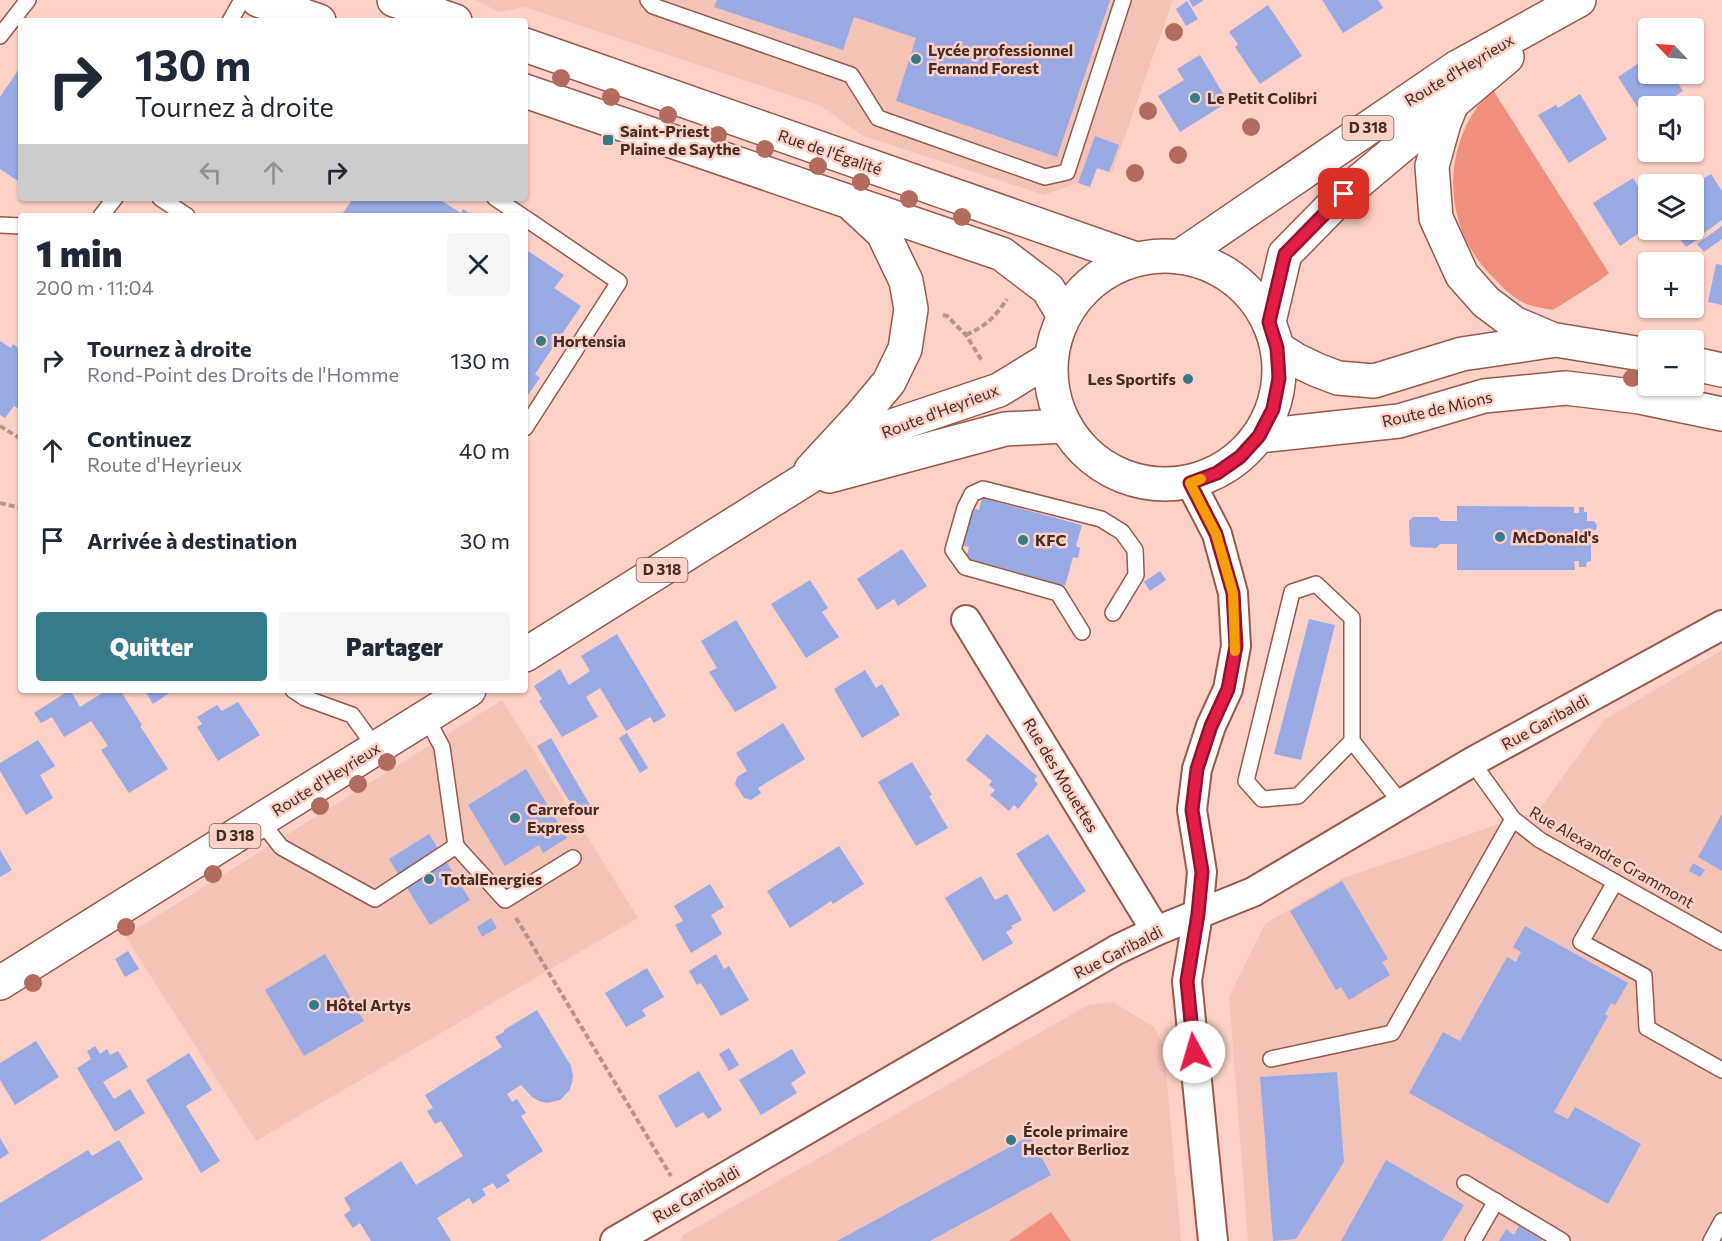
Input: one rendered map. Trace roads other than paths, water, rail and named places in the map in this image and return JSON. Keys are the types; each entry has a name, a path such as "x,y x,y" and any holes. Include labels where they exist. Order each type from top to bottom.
{"main road":[{"path":"258,0 310,18"},
{"path":"394,0 438,11"},
{"name":"Route d'Heyrieux","path":"1273,335 1285,254 1344,194 1571,5"},
{"name":"Route d'Heyrieux","path":"1179,257 1456,68 1571,5"},
{"name":"Rue de l'Égalité","path":"528,46 1136,259"},
{"path":"528,93 1002,254 1048,289 1064,316"},
{"path":"1452,103 1432,166 1436,218 1462,275 1486,302 1514,323 1556,340 1638,353"},
{"path":"798,484 889,382 905,349 910,309 906,281 883,232 850,202"},
{"path":"1273,335 1279,378 1273,409 1259,436 1240,457 1225,468 1190,483 1153,485 1117,476 1087,455 1064,426 1052,392 1051,358 1055,336 1064,316 1082,291 1107,272 1136,259 1157,256 1179,257 1207,264 1234,278 1254,298 1273,335 1296,360 1338,378 1374,381 1462,354 1556,340"},
{"name":"Route d'Heyrieux","path":"528,653 889,427 999,390 1051,358"},
{"path":"1704,366 1722,370"},
{"name":"Route de Mions","path":"1259,436 1399,422 1484,396 1566,388 1640,397 1722,414"},
{"name":"Route d'Heyrieux","path":"798,484 1005,429 1064,426"},
{"name":"Route d'Heyrieux","path":"0,983 464,693"}],"street":[{"path":"1190,483 1216,534 1233,593 1236,646 1228,689 1211,726 1197,769 1192,810 1202,872 1187,981 1213,1241"},
{"name":"Rue des Mouettes","path":"966,620 1156,931"},
{"name":"Rue Garibaldi","path":"615,1241 1116,950 1156,931 1253,892 1472,762 1722,625"}],"lane":[{"path":"0,36 28,0"},
{"path":"232,18 242,0"},
{"path":"648,0 653,6 851,75 878,118 1045,177 1067,172 1123,0"},
{"path":"102,213 112,201"},
{"path":"164,201 182,213"},
{"path":"499,201 517,213"},
{"path":"528,220 619,282 528,423"},
{"path":"0,225 18,226"},
{"path":"1082,632 1058,593 965,567 953,550 965,508 972,494 983,489 994,491 1101,519 1122,532 1135,550 1136,575 1113,613"},
{"path":"1352,741 1298,796 1262,799 1246,781 1292,592 1316,584 1352,618 1352,741 1402,804"},
{"path":"298,693 305,698 352,715 376,748"},
{"path":"426,717 442,747 456,846 505,900 573,858"},
{"name":"Rue Alexandre Grammont","path":"1472,762 1513,819 1540,840 1722,942"},
{"path":"1271,1059 1392,1033 1513,819"},
{"path":"260,820 281,847 375,899 456,846"},
{"path":"1615,882 1581,942 1644,976 1647,1028 1722,1070"},
{"path":"1465,1183 1562,1241"},
{"path":"1473,1241 1496,1201"},
{"path":"1711,1241 1722,1221"}],"place":[{"name":"Lycée professionnel Fernand Forest","path":"916,59"},
{"name":"Le Petit Colibri","path":"1195,98"},
{"name":"Saint-Priest Plaine de Saythe","path":"608,140"},
{"name":"Hortensia","path":"541,341"},
{"name":"Les Sportifs","path":"1188,379"},
{"name":"McDonald's","path":"1500,537"},
{"name":"KFC","path":"1023,540"},
{"name":"Carrefour Express","path":"515,818"},
{"name":"TotalEnergies","path":"429,879"},
{"name":"Hôtel Artys","path":"314,1005"},
{"name":"École primaire Hector Berlioz","path":"1011,1140"}]}
